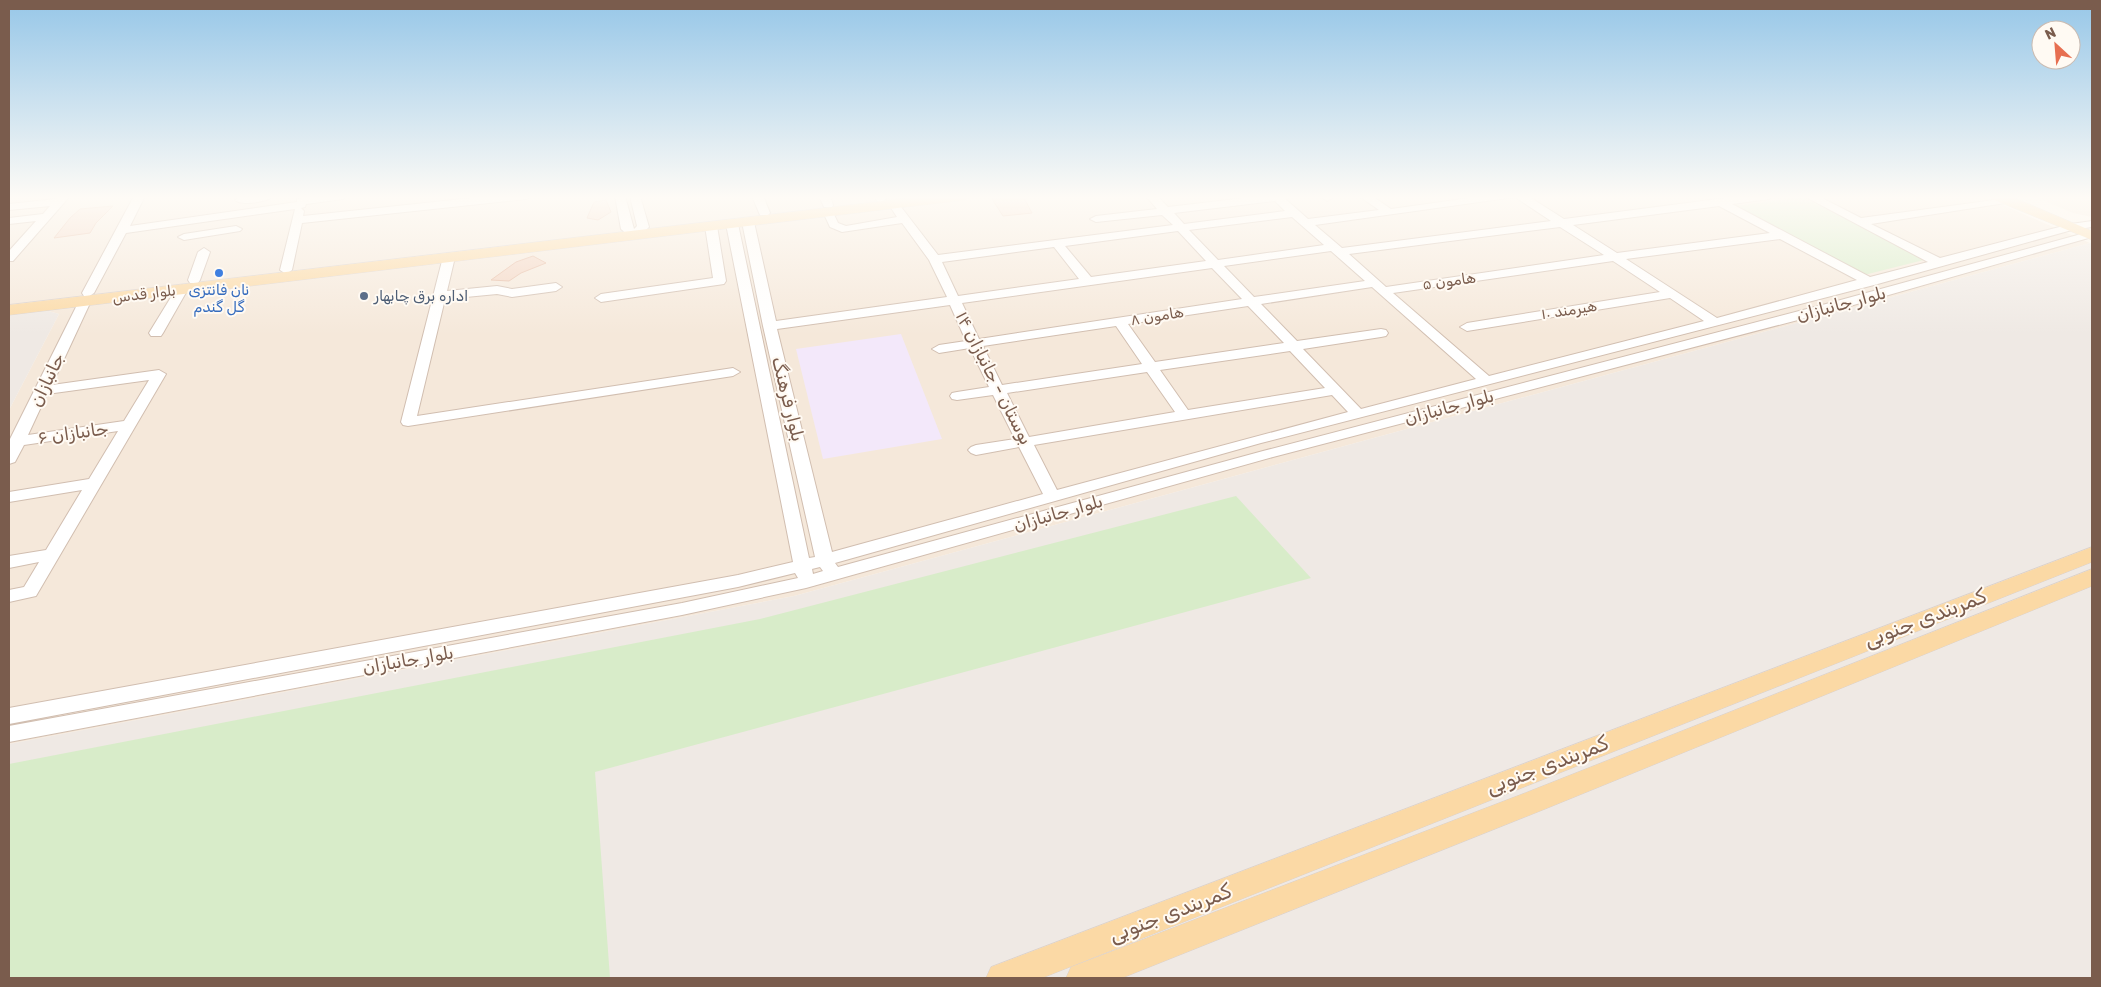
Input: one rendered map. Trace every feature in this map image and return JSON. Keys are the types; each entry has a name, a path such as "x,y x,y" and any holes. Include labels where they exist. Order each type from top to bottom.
{"main road":[{"name":"بلوار قدس","path":"188,284 542,242"},
{"name":"بلوار قدس","path":"9,310 87,297 286,270 450,254"},
{"name":"بلوار قدس","path":"9,302 87,297"},
{"name":"کمربندی جنوبی","path":"1003,978 2092,554"},
{"name":"کمربندی جنوبی","path":"1083,978 1535,801 2092,577"}],"street":[{"path":"87,297 117,242"},
{"path":"286,270 292,242"},
{"path":"601,298 720,281 714,242"},
{"path":"736,242 806,582"},
{"name":"بلوار فرهنگ","path":"752,242 770,326 826,560 833,575"},
{"name":"بوستان - جانبازان ۱۴","path":"922,242 935,259 974,344 1026,442 1053,498"},
{"path":"935,259 1065,242"},
{"path":"1195,242 1358,414"},
{"path":"1328,242 1486,381"},
{"path":"770,326 1216,263 1406,242"},
{"path":"1592,242 1715,322"},
{"name":"هامون ۵","path":"1380,287 1734,242"},
{"path":"1794,242 1870,282"},
{"path":"1899,242 1940,263"},
{"name":"بلوار جانبازان","path":"9,734 186,702 826,560 1256,440 1870,282 1994,248 2023,242"},
{"name":"بلوار جانبازان","path":"9,716 195,681 682,609 806,582 1268,454 1831,307 2014,256 2052,242"},
{"path":"1057,243 1087,282"},
{"path":"9,246 21,244"},
{"path":"9,258 21,244"},
{"path":"1994,248 2014,256"},
{"path":"156,332 188,284 204,252"},
{"path":"450,254 408,422 733,372"},
{"path":"439,296 497,290 512,293 556,287"},
{"name":"هامون ۸","path":"939,349 1252,302 1380,287"},
{"name":"هیرمند ۱۰","path":"1467,327 1672,294"},
{"name":"جانبازان","path":"9,459 87,297"},
{"path":"1810,297 1831,307"},
{"path":"1120,322 1184,415"},
{"path":"957,396 1380,333"},
{"path":"9,596 30,592 159,374 42,391"},
{"path":"976,450 1336,390"},
{"name":"جانبازان ۶","path":"18,441 129,425"},
{"path":"1256,440 1268,454"},
{"path":"9,497 95,483"},
{"path":"794,528 807,531 818,523"},
{"path":"9,562 53,554"},
{"path":"186,702 195,681"}],"shaded area":[{"path":"9,242 2090,243 794,596 9,744 9,410 59,314 45,310 9,315"},
{"path":"2092,244 2092,978 9,978 9,744 794,596"},
{"path":"45,310 59,314 9,410 9,315"},
{"path":"901,334 942,439 823,459 796,349"}],"green space":[{"path":"1802,242 1894,242 1928,259 1864,275"},
{"path":"1236,496 1311,578 595,772 610,978 9,978 9,764 760,619"}],"building":[{"path":"533,256 546,263 521,273 509,281 491,280 516,262"}],"place":[{"name":"نان فانتزی گل گندم","path":"219,273"},
{"name":"اداره برق چابهار","path":"364,296"}]}
